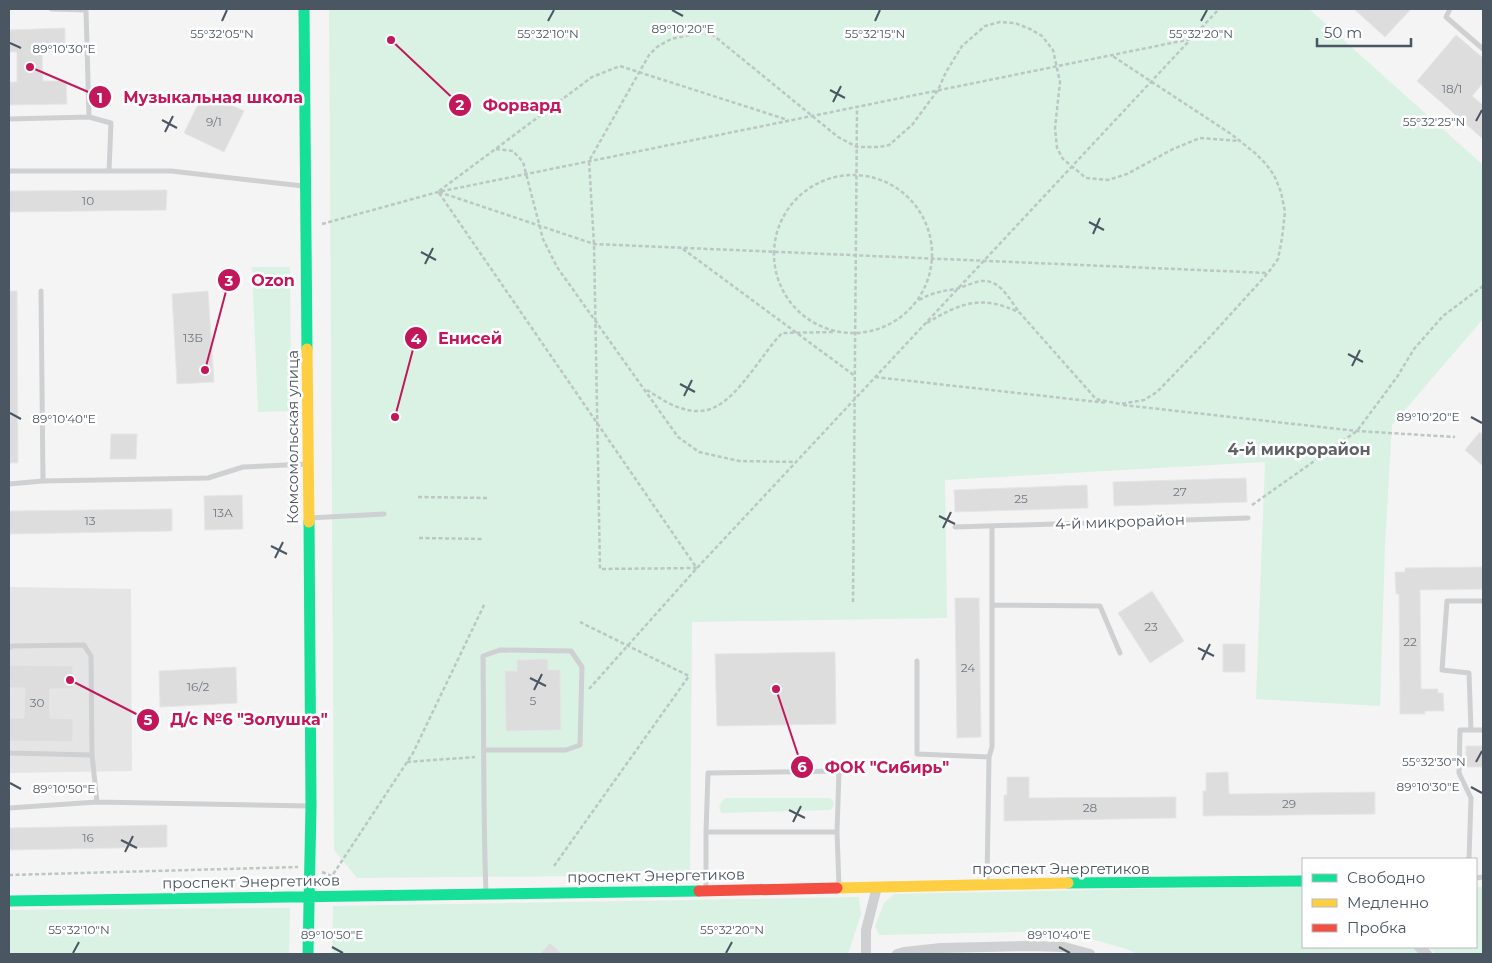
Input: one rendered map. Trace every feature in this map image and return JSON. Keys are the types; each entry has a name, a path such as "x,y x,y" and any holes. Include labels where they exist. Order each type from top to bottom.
{"street":[{"name":"Комсомольская улица","path":"304,9 311,806 308,954"},
{"name":"проспект Энергетиков","path":"9,901 310,895 706,891 987,884 1302,881"},
{"path":"866,954 866,930 877,887"},
{"path":"897,954 941,948 1029,946 1064,947 1090,954"}],"lane":[{"path":"51,9 86,10 89,117"},
{"path":"1450,9 1446,17 1483,49"},
{"path":"9,119 89,117 111,123 109,171"},
{"path":"9,171 171,170 306,186"},
{"path":"42,292 43,481"},
{"path":"9,484 43,481 208,478 243,467 308,464"},
{"path":"308,518 384,514"},
{"name":"4-й микрорайон","path":"955,527 1248,518"},
{"path":"987,884 989,757 992,747 992,526"},
{"path":"1471,730 1469,673 1442,670 1447,601 1483,601"},
{"path":"992,605 1100,606 1120,653"},
{"path":"9,648 12,646 84,645 91,656 92,755 97,802"},
{"path":"484,750 566,750 580,745 582,666 571,651 500,650 483,656 484,750 486,893"},
{"path":"917,662 916,754 989,757"},
{"path":"1469,858 1471,798 1459,773 1460,730 1483,730"},
{"path":"9,752 10,754 92,755"},
{"path":"706,891 708,773 839,771 839,888"},
{"path":"9,808 97,802 311,806"},
{"path":"706,832 838,832"}],"path":[{"path":"586,692 697,568 1219,9"},
{"path":"697,568 600,569 594,244 588,161 649,55 657,47 671,39 698,33 713,35 838,137 856,147 879,148 889,145 912,125 938,90 946,72 962,46 985,26 1000,22 1015,23 1042,36 1053,50 1060,82 1055,128 1057,148 1063,159 1086,178 1108,180 1127,174 1174,149 1200,138 1239,141"},
{"path":"322,224 438,192 1191,39"},
{"path":"916,302 928,295 957,289 985,280 996,284 1096,398 1120,404 1144,400 1157,392 1268,273 1278,259 1285,212 1274,175 1255,153 1239,141 1110,55"},
{"path":"438,192 592,78 620,66 790,120"},
{"path":"853,602 857,107"},
{"path":"496,149 513,151 523,162 543,239 557,267 678,437 699,452 740,461 796,462"},
{"path":"645,389 683,409 703,410 714,408 726,400 736,389 782,333 862,333 885,327 905,314 920,296 930,274 932,250 927,225 914,202 894,186 870,176 844,175 819,182 798,197 782,218 774,242 775,268 782,291 796,310 816,324 838,332"},
{"path":"438,192 594,244 1268,273"},
{"path":"438,192 697,568"},
{"path":"682,248 855,376"},
{"path":"1252,505 1357,431 1397,377 1414,349 1443,316 1483,286"},
{"path":"924,324 957,306 971,303 1006,306 1020,313"},
{"path":"875,377 1357,431 1455,437"},
{"path":"418,497 489,498"},
{"path":"419,538 483,539"},
{"path":"554,866 689,676 580,622"},
{"path":"407,762 475,757"}],"shaded area":[{"path":"9,587 131,589 132,771 9,773"}],"green space":[{"path":"329,9 1309,9 1483,165 1483,319 1392,425 1385,545 1380,706 1256,699 1265,462 945,480 947,618 692,622 690,875 357,878 334,850"},
{"path":"252,267 290,267 291,411 258,412"},
{"path":"726,798 830,798 834,802 830,810 722,813 719,808 722,801"},
{"path":"1302,886 1302,948 1414,948 1421,954 1138,954 1064,931 879,935 875,926 884,903 894,894"},
{"path":"1477,887 1483,887 1483,954 1436,954 1429,948 1477,948"},
{"path":"859,897 861,914 848,954 332,954 333,906"},
{"path":"290,908 289,954 9,954 9,910"}],"building":[{"path":"1354,9 1411,9 1385,37"},
{"path":"65,28 65,51 42,52 43,81 66,81 67,104 9,105 9,82 17,82 17,52 9,52 9,30"},
{"path":"1456,35 1483,58 1483,83 1472,96 1483,105 1483,139 1417,81"},
{"path":"204,92 244,111 224,152 184,133"},
{"path":"167,190 166,210 9,212 9,191"},
{"path":"9,291 17,291 18,463 9,463"},
{"path":"208,291 214,382 177,384 172,294"},
{"path":"1480,432 1483,436 1483,466 1465,450"},
{"path":"111,434 137,434 136,459 110,459"},
{"path":"1246,478 1247,502 1114,506 1113,482"},
{"path":"1087,485 1088,508 955,512 954,490"},
{"path":"242,495 243,529 205,530 204,496"},
{"path":"172,509 172,531 9,534 9,511"},
{"path":"1483,567 1483,589 1420,590 1421,689 1438,689 1438,693 1443,693 1444,711 1425,711 1425,714 1400,714 1399,594 1396,594 1395,572 1405,572 1405,568"},
{"path":"1152,591 1184,641 1150,663 1118,613"},
{"path":"955,598 979,598 981,737 957,738"},
{"path":"1223,644 1245,644 1245,672 1223,672"},
{"path":"835,652 836,724 717,726 715,654"},
{"path":"548,659 548,670 560,670 561,730 506,731 505,671 517,671 517,660"},
{"path":"9,665 73,666 73,689 50,689 50,718 73,719 73,742 9,741 9,718 24,718 25,688 9,688"},
{"path":"236,667 237,703 160,707 159,671"},
{"path":"1466,746 1483,746 1483,767 1466,767"},
{"path":"1228,772 1229,794 1375,792 1375,814 1203,816 1203,791 1206,791 1206,773"},
{"path":"1007,777 1029,777 1029,798 1176,797 1176,818 1004,821 1004,795 1007,795"},
{"path":"167,825 167,847 9,850 9,828"},
{"path":"550,943 562,954 540,954"}],"traffic: fast":[{"path":"304,9 307,349"},
{"path":"308,954 311,806 309,522"},
{"path":"1068,883 1302,881"},
{"path":"9,901 699,891"}],"traffic: slow":[{"path":"307,349 309,522"},
{"path":"837,888 1068,883"}],"traffic: jam":[{"path":"699,891 837,888"}],"place":[{"name":"Форвард","path":"391,40"},
{"name":"Музыкальная школа","path":"30,67"},
{"name":"Ozon","path":"205,370"},
{"name":"Енисей","path":"395,417"},
{"name":"Д/с №6 \"Золушка\"","path":"70,680"},
{"name":"ФОК \"Сибирь\"","path":"776,689"}],"district":[{"name":"4-й микрорайон","path":"1299,449"}]}
